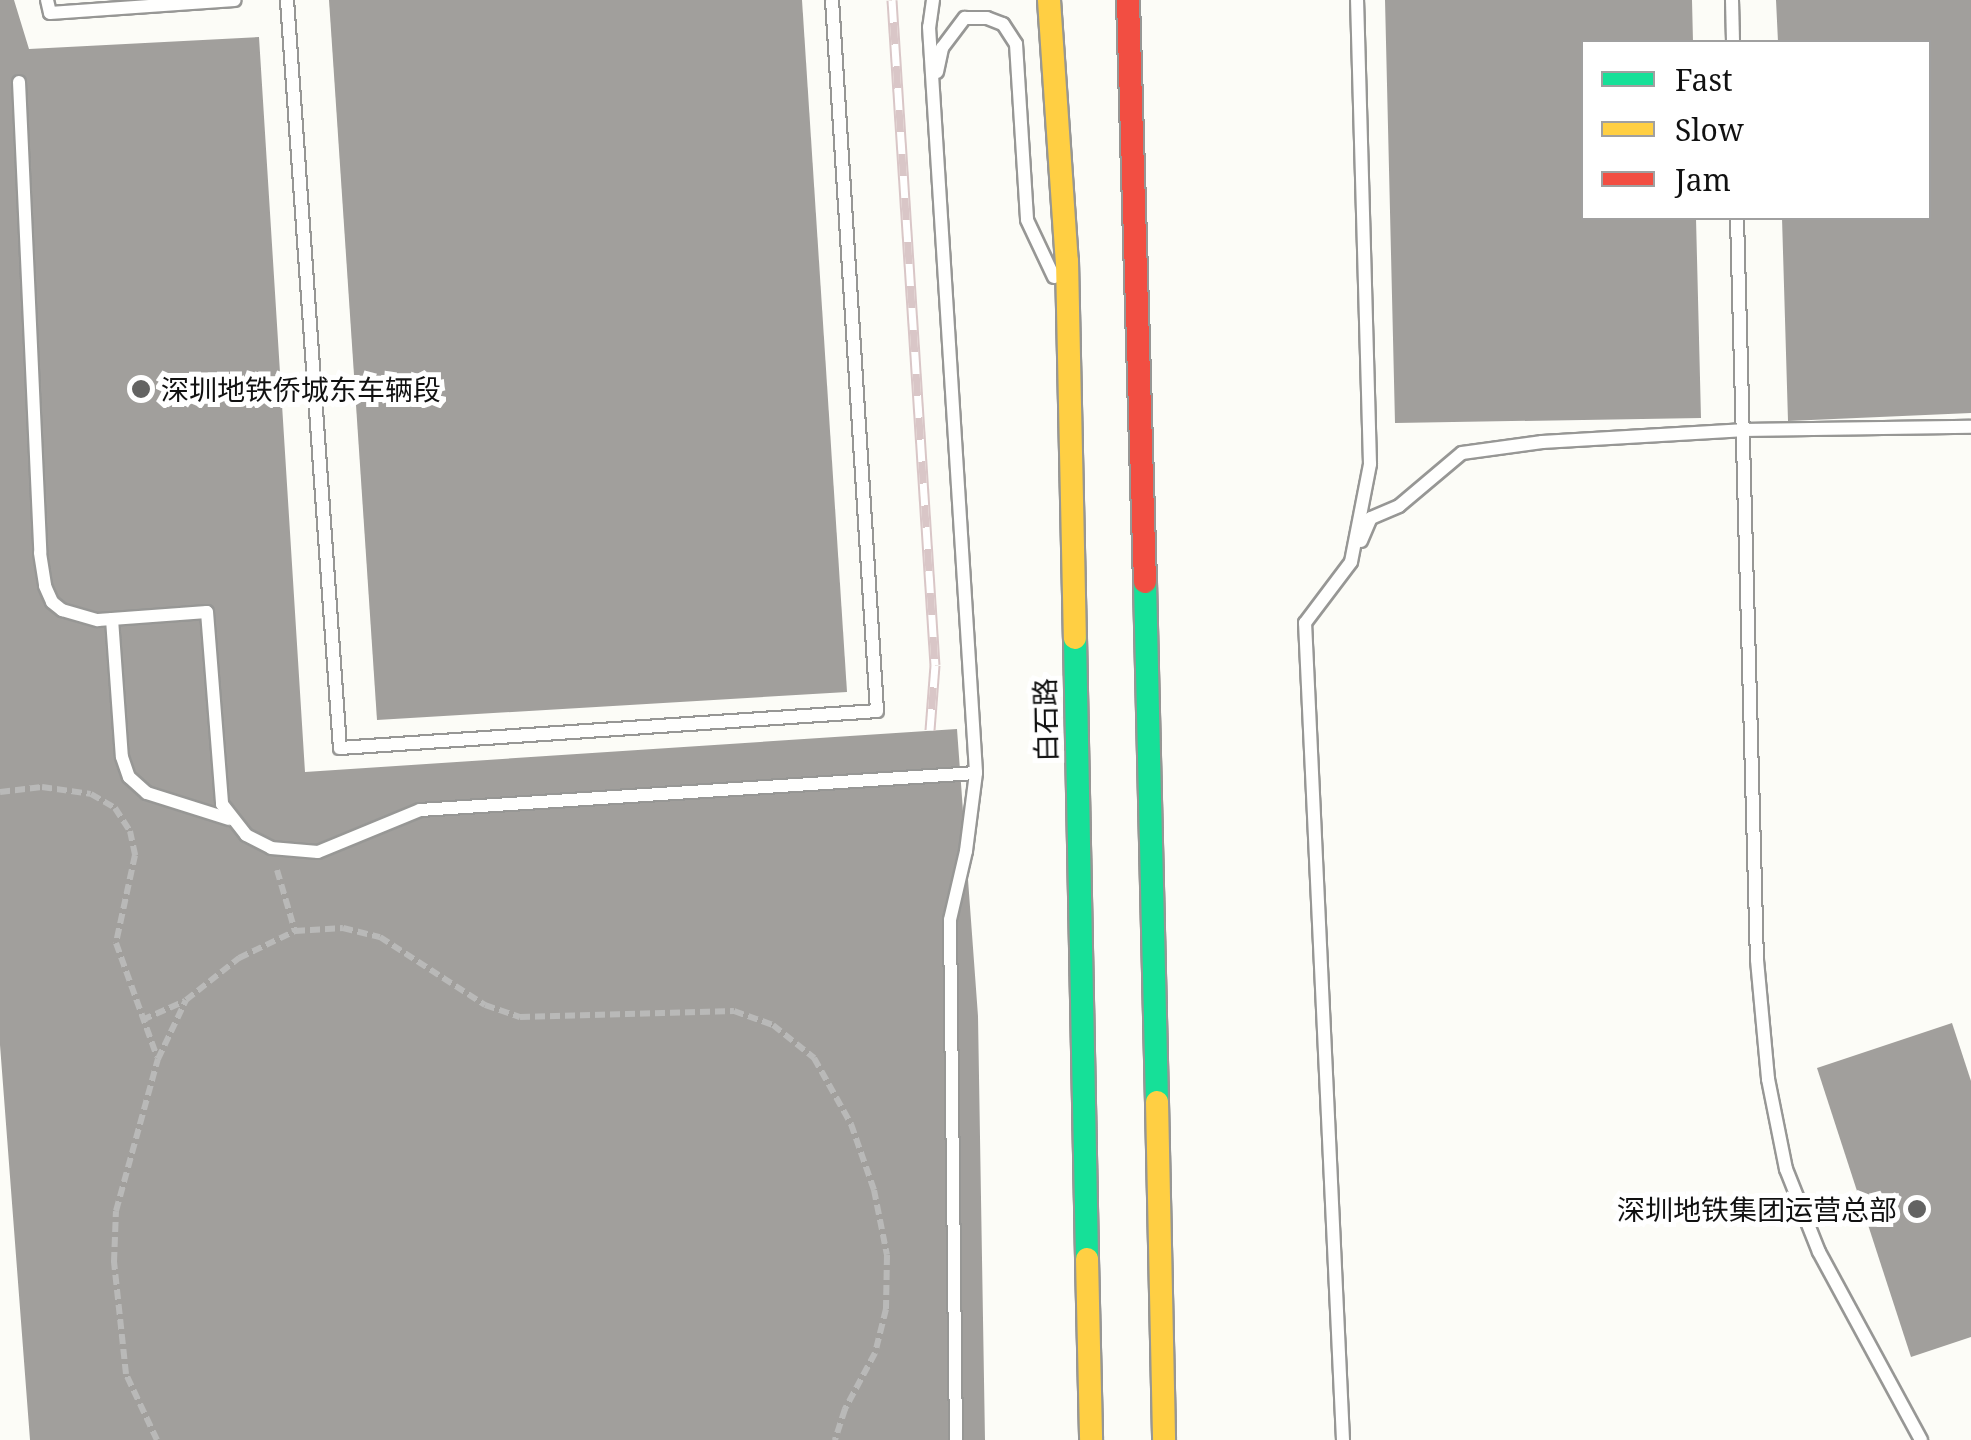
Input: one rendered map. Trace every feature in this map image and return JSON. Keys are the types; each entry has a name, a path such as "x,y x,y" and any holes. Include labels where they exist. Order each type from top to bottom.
{"main road":[{"name":"白石路","path":"1049,0 1067,306 1091,1440"},
{"path":"1128,0 1138,209 1164,1440"}],"lane":[{"path":"47,0 50,12 235,0"},
{"path":"286,0 340,748 877,711 832,0"},
{"path":"933,0 930,27 976,773 966,851 950,920 956,1440"},
{"path":"1351,562 1370,464 1357,0"},
{"path":"1732,0 1733,40"},
{"path":"934,89 942,48 952,30 965,18 987,18 1003,24 1016,44 1027,220 1067,306"},
{"path":"19,82 40,553 52,602 81,617 207,612 222,804 229,819 246,836 271,848 318,852 420,810 976,773"},
{"path":"1738,220 1757,960 1768,1079 1786,1168 1819,1252 1922,1440"},
{"path":"1343,1440 1305,623 1351,562 1371,518 1399,506 1462,453 1542,442 1742,430 1971,427"},
{"path":"112,618 122,757 128,777 147,793 229,819"}],"path":[{"path":"0,792 67,788 91,794 115,808 135,855 116,943 158,1058"},
{"path":"271,848 295,931"},
{"path":"142,1020 186,1000 239,958 295,931 343,928 380,936 485,1005 520,1017 734,1011 773,1025 814,1058 851,1124 874,1190 887,1256 886,1309 875,1352 844,1409 835,1440"},
{"path":"157,1440 126,1374 114,1262 116,1211 158,1058 186,1000"}],"building":[{"name":"深圳地铁侨城东车辆段","path":"0,0 14,0 29,49 259,37 305,772 957,729 978,1016 985,1440 30,1440 0,1045"},
{"path":"329,0 802,0 847,692 377,720"},
{"path":"1385,0 1692,0 1693,40 1581,40 1581,220 1696,220 1701,418 1395,423"},
{"path":"1776,0 1971,0 1971,413 1788,421 1782,220 1931,220 1931,40 1778,40"},
{"name":"深圳地铁集团运营总部","path":"1952,1023 1971,1081 1971,1337 1911,1357 1817,1068"}],"railway":[{"path":"892,0 935,665 930,730"}],"traffic: fast":[{"path":"1145,582 1157,1102"},
{"path":"1075,638 1087,1259"}],"traffic: slow":[{"path":"1049,0 1067,261 1075,638"},
{"path":"1157,1102 1164,1440"},
{"path":"1087,1259 1091,1440"}],"traffic: jam":[{"path":"1128,0 1145,582"}],"place":[{"name":"深圳地铁侨城东车辆段","path":"141,389"},
{"name":"深圳地铁集团运营总部","path":"1917,1209"}]}
